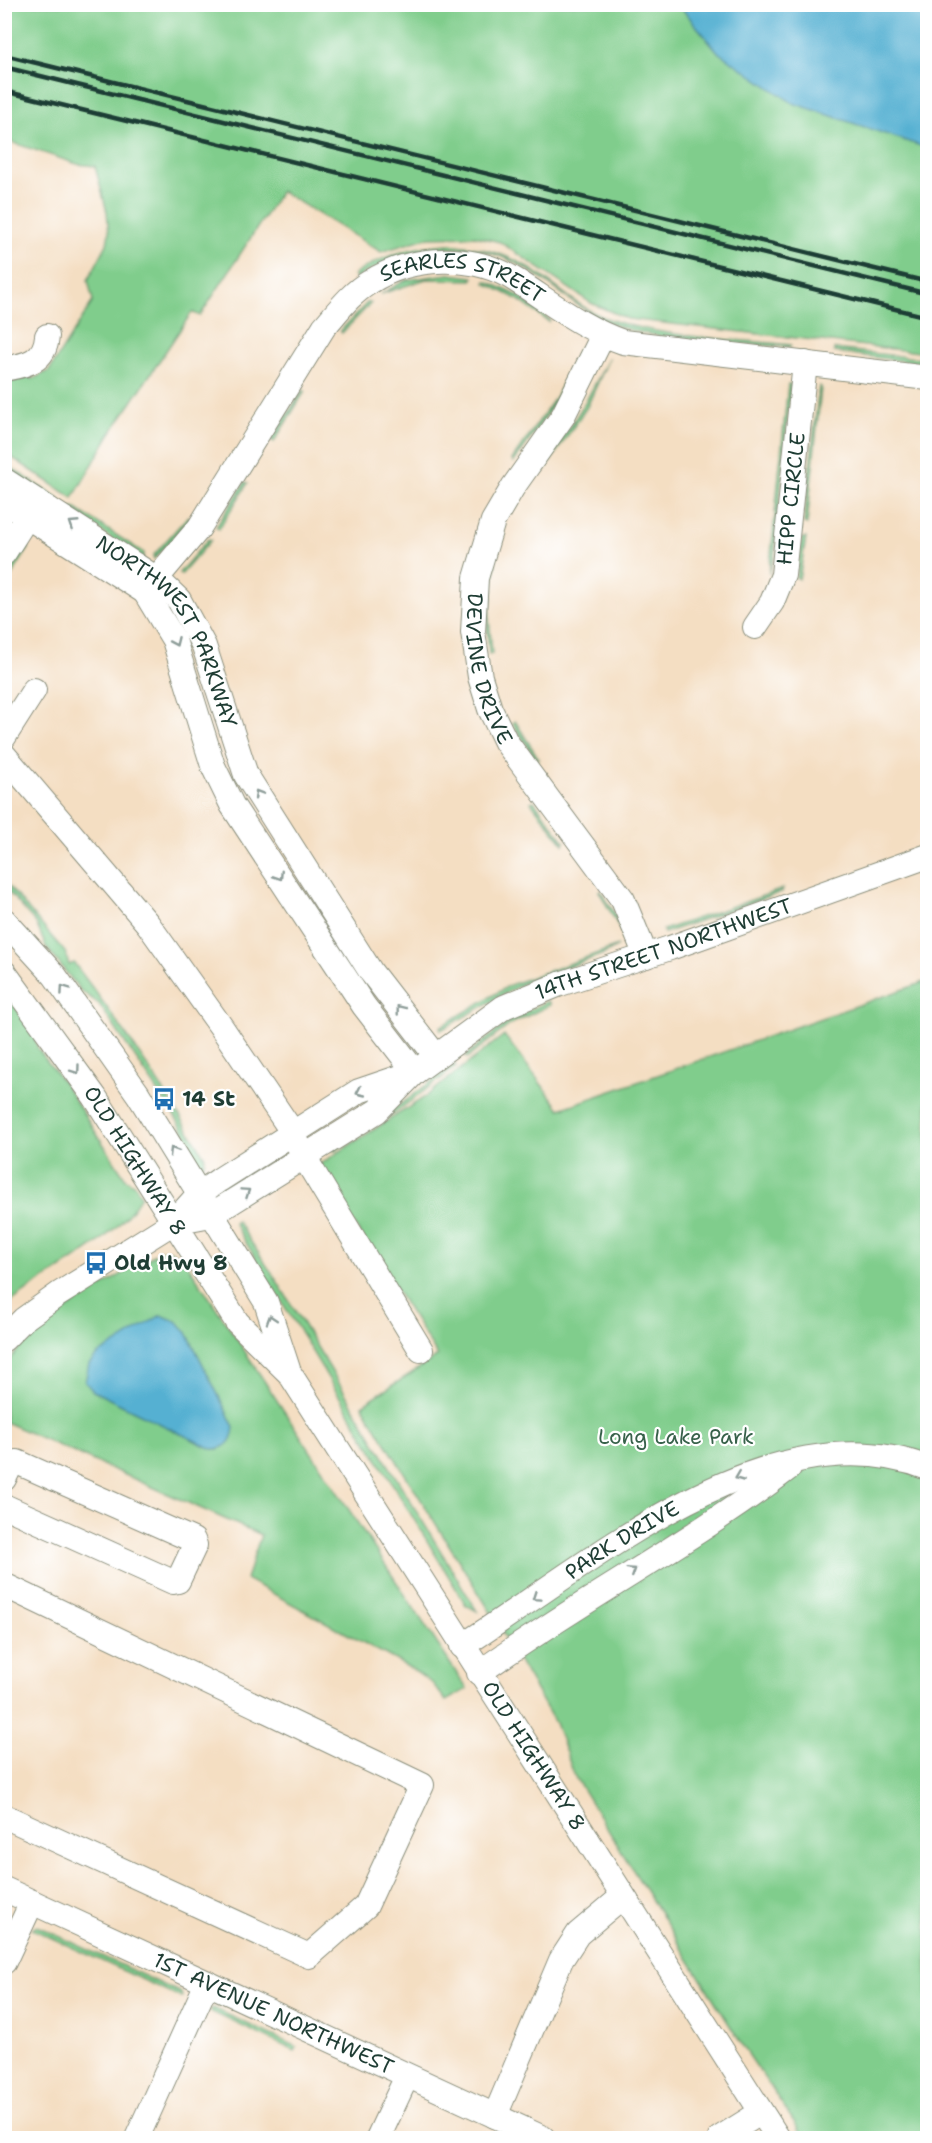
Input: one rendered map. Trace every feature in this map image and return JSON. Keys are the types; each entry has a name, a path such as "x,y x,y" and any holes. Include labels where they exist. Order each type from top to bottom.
{"street":[{"name":"SEARLES STREET","path":"151,586 199,528 324,327 350,297 370,281 426,261 486,266 516,280 548,303 603,335 623,342 927,378"},
{"name":"DEVINE DRIVE","path":"603,335 563,416 513,487 493,521 476,578 473,632 480,677 490,709 506,742 623,900 646,956"},
{"path":"4,369 35,362 45,349 47,336"},
{"name":"HIPP CIRCLE","path":"755,627 772,602 783,574 805,363"},
{"name":"NORTHWEST PARKWAY","path":"9,493 151,586 182,659 213,766 232,805 364,1006 415,1072"},
{"path":"4,553 27,517 9,493"},
{"name":"NORTHWEST PARKWAY","path":"27,517 179,600 204,646 246,775 371,972 436,1056"},
{"path":"4,737 34,690"},
{"path":"4,755 148,924 293,1133 303,1155 421,1350"},
{"path":"255,840 278,827"},
{"name":"14TH STREET NORTHWEST","path":"174,1222 212,1215 303,1155 377,1111 415,1072 504,1007 560,984 646,956 927,856"},
{"name":"OLD HIGHWAY 8","path":"4,920 55,976 138,1094 266,1302 290,1374"},
{"name":"OLD HIGHWAY 8","path":"4,972 95,1097 237,1322 290,1374 479,1673 574,1818 769,2131"},
{"name":"14TH STREET NORTHWEST","path":"4,1339 24,1319 59,1294 174,1222 199,1194 359,1091 415,1072"},
{"name":"PARK DRIVE","path":"462,1646 592,1559 693,1497 748,1473 819,1456 861,1453 896,1458 927,1468"},
{"path":"4,1479 11,1465 17,1462 193,1540 195,1545 178,1581 173,1582 4,1506"},
{"name":"PARK DRIVE","path":"479,1673 609,1585 760,1490 796,1462"},
{"path":"677,1507 693,1532"},
{"path":"592,1559 609,1585"},
{"path":"4,1585 422,1785 366,1906 309,1956 4,1816"},
{"name":"1ST AVENUE NORTHWEST","path":"4,1889 407,2076 498,2125 543,2139"},
{"path":"498,2125 561,1960 578,1934 622,1897"},
{"path":"4,1962 32,1902"},
{"path":"137,2139 207,1983"},
{"path":"378,2139 407,2076"},
{"path":"720,2139 769,2131"}],"green space":[{"path":"5,5 679,5 719,53 887,134 927,148 927,353 628,319 591,303 500,242 475,236 429,237 381,252 281,191 200,316 192,312 109,436 73,498 5,453 5,383 27,376 33,379 49,371 93,301 88,280 107,244 109,233 107,212 95,166 77,164 5,140"},
{"path":"448,244 504,255 534,271 587,309 627,325 697,337 791,345 790,347 679,339 618,326 593,315 525,268 482,251 461,248 418,252 396,258 356,278 354,275 376,262 399,253"},
{"path":"449,274 473,277 472,280 426,279 381,294 406,280"},
{"path":"486,281 519,296 550,320 549,322 517,299 485,283"},
{"path":"368,302 371,303 342,333 340,331"},
{"path":"579,349 581,353 560,396 514,462 512,460 555,398"},
{"path":"834,349 917,358 927,360 927,364 834,352"},
{"path":"609,358 587,407 543,472 541,470 582,408"},
{"path":"788,384 791,384 774,557 769,574"},
{"path":"819,386 821,387 807,524 804,523"},
{"path":"303,390 305,391 274,442 271,440"},
{"path":"5,464 58,498 57,501 5,473"},
{"path":"245,482 248,483 219,529 216,527"},
{"path":"73,507 144,553 142,561 71,509"},
{"path":"188,516 190,519 154,559 153,556"},
{"path":"802,538 806,538 799,579 796,577"},
{"path":"208,539 211,540 181,575 179,573"},
{"path":"19,540 26,541 29,548 5,586 5,571"},
{"path":"496,564 489,618 492,654 489,654 486,610 492,565"},
{"path":"515,721 539,759 536,759 512,723"},
{"path":"534,801 565,842 564,844 531,802"},
{"path":"4,881 65,952 69,965 74,963 109,1010 190,1132 205,1157 204,1164 198,1166 188,1138 178,1121 99,1004 81,991 46,947 36,923 5,888"},
{"path":"783,889 782,892 664,933 663,930"},
{"path":"599,891 614,912 623,935"},
{"path":"618,946 606,953 522,984 441,1030 440,1027 510,985"},
{"name":"Long Lake Park","path":"927,981 927,2138 805,2138 744,2048 575,1777 555,1723 490,1611 362,1405 438,1356 317,1166 425,1097 504,1035 560,1109"},
{"path":"4,992 32,1029 38,1049 65,1085 126,1179 136,1186 141,1196 129,1213 97,1243 5,1307"},
{"path":"548,1001 550,1005 511,1024 467,1058 465,1056 513,1018"},
{"path":"455,1064 456,1067 400,1109 334,1151 332,1148 401,1104"},
{"path":"237,1221 277,1281 477,1611 466,1605 234,1223"},
{"path":"170,1250 184,1259 467,1689 446,1701 433,1684 410,1668 246,1579 261,1535 5,1422 3,1385 5,1371 17,1351 53,1319 160,1251","holes":["161,1315 178,1322 187,1333 234,1427 219,1449 212,1449 93,1391"]},
{"path":"37,1926 181,1993 182,1998 32,1929"},
{"path":"213,2008 297,2047 295,2051 210,2011"}],"water":[{"path":"679,5 927,5 927,148 793,103 719,53"},
{"path":"161,1315 178,1322 187,1333 234,1427 230,1440 221,1448 212,1449 93,1391 85,1382 89,1364 97,1355"}],"railway":[{"path":"4,55 928,282"},
{"path":"4,67 928,294"},
{"path":"4,91 928,317"}],"place":[{"name":"14 St","path":"164,1099"},
{"name":"Old Hwy 8","path":"96,1263"}]}
